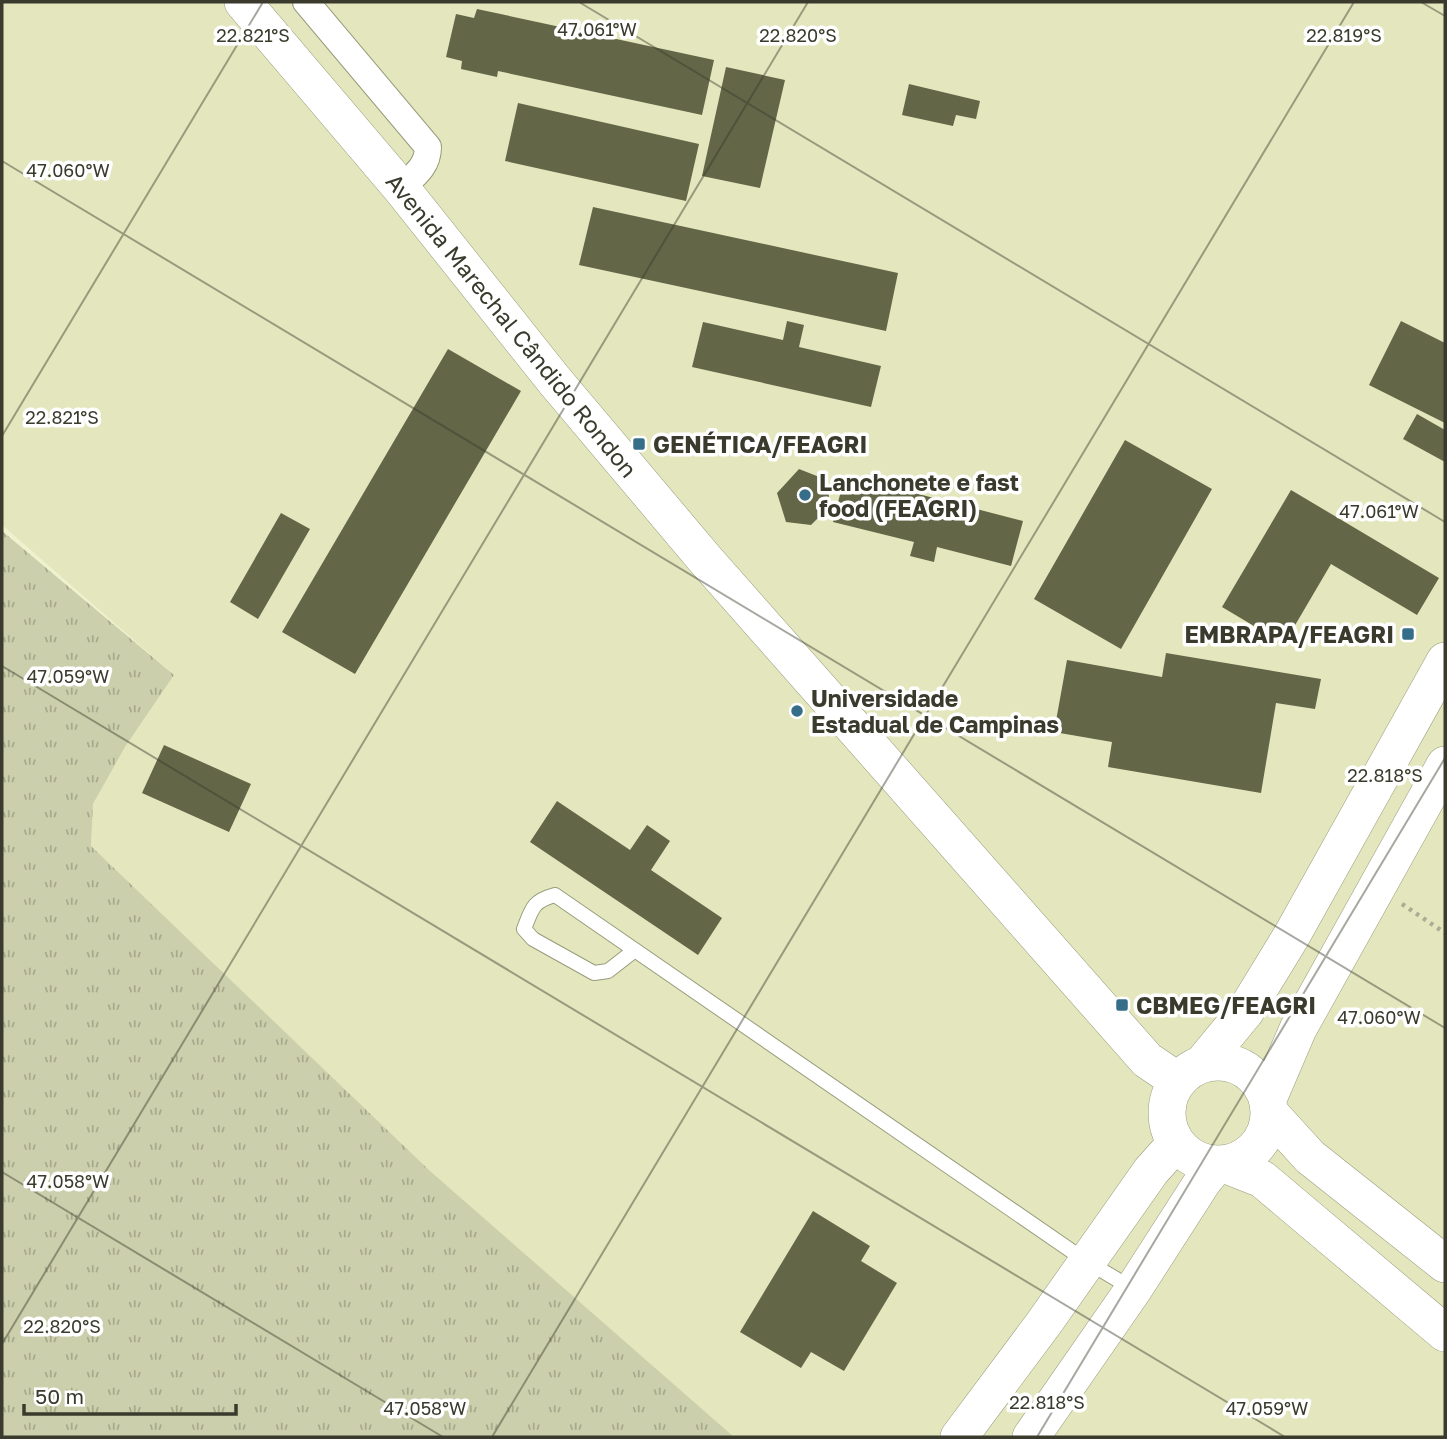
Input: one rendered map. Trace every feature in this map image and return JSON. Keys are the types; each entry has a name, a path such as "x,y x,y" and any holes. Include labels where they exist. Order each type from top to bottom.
{"street":[{"name":"Avenida Marechal Cândido Rondon","path":"243,2 401,188 554,380 704,558 1147,1060 1190,1073"},
{"path":"306,2 428,146 425,164 401,188"},
{"path":"1445,661 1292,934 1245,1012 1190,1073 1167,1105 1167,1118 1175,1143 1193,1158 1220,1164 1262,1179 1445,1333"},
{"path":"1268,1105 1298,1029 1445,765"},
{"path":"1031,1437 1133,1290 1203,1181 1220,1164 1239,1160 1251,1152 1268,1126 1268,1105 1262,1086 1242,1068 1216,1061 1190,1073"},
{"path":"1268,1105 1310,1157 1445,1264"},
{"path":"960,1437 1044,1324 1154,1167 1175,1143"}],"lane":[{"path":"635,950 608,971 594,973 533,939 524,929 538,900 555,895 635,950 1086,1261 1133,1290"}],"path":[{"path":"1376,887 1445,933"}],"shaded area":[{"name":"Universidade Estadual de Campinas","path":"2,2 1445,2 1445,1437 712,1437 659,1392 91,846 93,804 125,747 174,675 2,525"}],"green space":[{"path":"2,531 174,675 125,747 93,804 91,846 430,1171 734,1437 2,1437"}],"building":[{"path":"477,9 714,60 702,115 498,71 497,77 461,69 462,61 446,57 456,14 474,18"},
{"path":"726,67 785,80 760,188 702,176"},
{"path":"909,84 980,101 976,119 956,115 953,126 902,115"},
{"path":"518,103 699,144 686,201 505,161"},
{"path":"593,207 898,273 886,331 579,265"},
{"path":"787,321 804,325 799,347 881,366 871,407 692,367 703,322 783,340"},
{"path":"1401,321 1445,343 1445,423 1369,385"},
{"path":"448,349 521,391 355,674 282,632"},
{"path":"1417,414 1445,430 1445,462 1403,439"},
{"path":"1125,440 1212,489 1121,649 1034,599"},
{"path":"799,469 827,480 830,506 811,525 786,522 777,493"},
{"path":"845,475 1023,521 1011,566 937,547 934,562 910,556 914,542 833,522"},
{"path":"1291,490 1439,578 1417,615 1331,564 1284,644 1222,607"},
{"path":"281,513 310,529 258,619 230,602"},
{"path":"1166,653 1321,679 1315,709 1276,703 1261,793 1108,767 1112,742 1054,732 1067,660 1162,677"},
{"path":"164,745 251,784 229,832 142,793"},
{"path":"557,801 630,850 647,825 670,841 651,870 722,918 698,955 530,842"},
{"path":"813,1211 870,1246 861,1261 897,1283 844,1371 811,1352 801,1368 740,1332"}],"place":[{"name":"GENÉTICA/FEAGRI","path":"639,444"},
{"name":"Lanchonete e fast food (FEAGRI)","path":"805,495"},
{"name":"EMBRAPA/FEAGRI","path":"1408,634"},
{"name":"Universidade Estadual de Campinas","path":"797,711"},
{"name":"CBMEG/FEAGRI","path":"1122,1005"}]}
